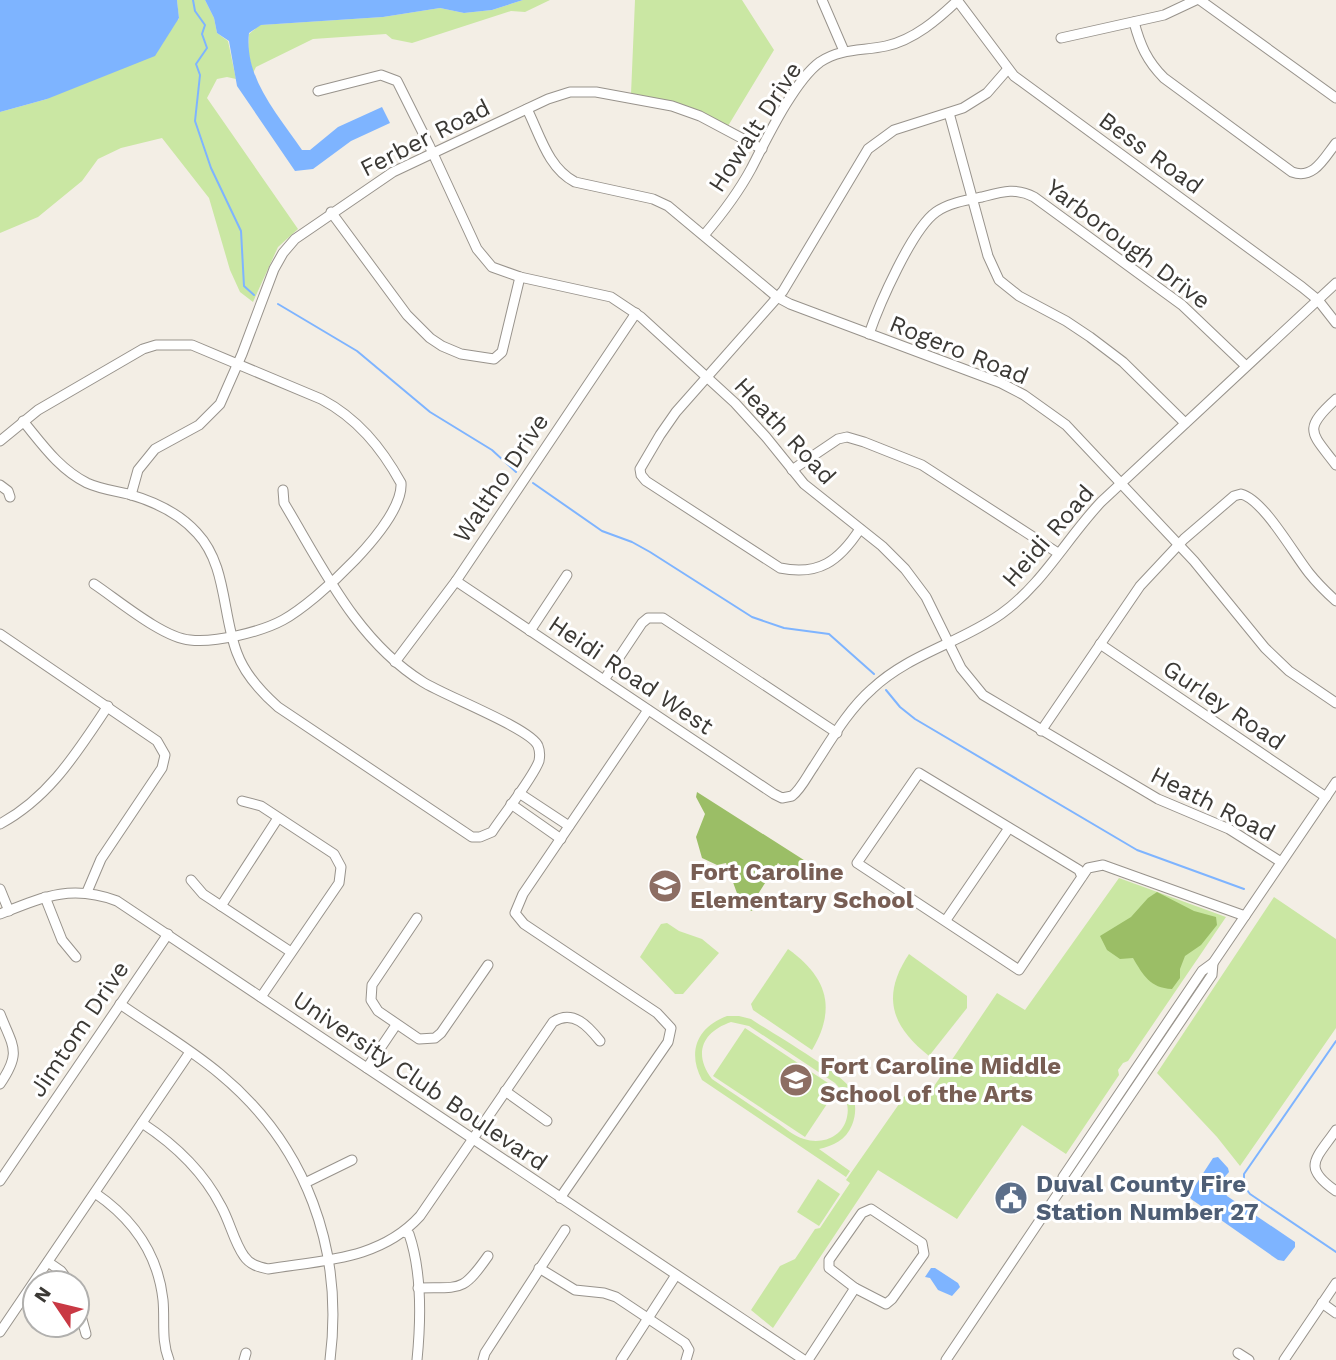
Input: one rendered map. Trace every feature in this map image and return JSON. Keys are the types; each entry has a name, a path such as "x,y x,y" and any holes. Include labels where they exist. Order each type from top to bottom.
{"street":[{"path":"821,0 844,51"},
{"name":"Howalt Drive","path":"705,234 734,197 808,73 821,62 844,51 878,48 899,42 926,26 957,0"},
{"name":"Bess Road","path":"957,0 1007,70 1318,300 1336,323"},
{"path":"1061,38 1164,15 1198,0 1336,98"},
{"path":"1134,22 1139,43 1148,60 1172,85 1292,172 1303,175 1313,171 1336,143"},
{"path":"860,529 843,551 826,565 803,571 780,568 646,481 641,475 642,462 706,376 788,283 868,149 894,130 949,113 981,97 1007,70"},
{"name":"Heath Road","path":"318,90 376,76 393,78 402,89 463,221 484,259 499,271 611,297 636,313 751,419 804,484 882,546 915,581 926,597 965,674 983,695 1158,799 1229,828 1281,862"},
{"name":"Ferber Road","path":"131,495 133,480 138,470 155,449 199,425 211,416 220,404 274,269 283,253 295,239 383,177 527,109 570,92 620,96 673,107 701,116 762,149"},
{"name":"Rogero Road","path":"527,109 562,175 575,182 653,199 668,206 705,234 777,297 961,367 1024,395 1066,425 1122,482 1213,584 1241,622 1275,659 1336,703"},
{"path":"949,113 991,266 1005,287 1090,337 1122,362 1185,423"},
{"name":"Yarborough Drive","path":"869,334 887,289 929,218 946,207 973,199 1008,190 1021,191 1034,197 1182,305 1246,366"},
{"path":"331,212 407,315 430,338 461,354 494,359 499,355 505,347 520,277"},
{"name":"Heidi Road","path":"785,798 795,794 836,733 866,695 884,678 1009,608 1039,579 1087,516 1336,283"},
{"name":"Waltho Drive","path":"395,662 456,580 636,313"},
{"path":"0,441 23,421 55,400 143,349 156,345 192,345 321,399 346,414 372,440 401,486 398,501 364,551 303,607 264,629 212,640 183,639 165,632 94,584"},
{"path":"1336,399 1317,416 1313,427 1315,438 1336,465"},
{"path":"23,421 66,470 89,484 131,495 166,509 197,533 218,569 237,655 264,695 472,837 492,832 538,764 539,748 533,738 446,696 395,662 349,612 284,503 283,490"},
{"path":"792,470 838,439 856,439 922,465 1058,554"},
{"path":"0,485 8,491 10,497"},
{"path":"1041,731 1140,586 1178,545 1234,496 1241,494 1250,497 1273,522 1307,571 1336,601"},
{"path":"530,631 567,575"},
{"name":"Heidi Road West","path":"456,580 774,794 785,798"},
{"path":"604,680 642,623 648,618 663,618 836,733"},
{"path":"0,634 157,741 165,755 162,768 101,859 86,892"},
{"name":"Gurley Road","path":"1100,644 1326,797"},
{"path":"0,824 20,812 50,787 72,760 108,706"},
{"path":"560,1198 668,1042 671,1028 657,1013 524,924 515,912 523,894 649,710"},
{"path":"1082,877 1079,870 919,773 857,863 1019,970 1082,877 1088,868 1103,864 1245,916"},
{"path":"946,1360 1061,1189 1071,1183 1179,1024 1212,975 1213,963 1336,782"},
{"path":"519,793 569,827"},
{"path":"242,801 261,806 334,854 341,867 339,883 261,997"},
{"path":"512,804 561,839"},
{"path":"220,906 278,818"},
{"path":"946,920 1009,828"},
{"path":"191,880 203,894 291,952"},
{"path":"0,889 4,913"},
{"name":"University Club Boulevard","path":"4,913 58,893 86,892 117,901 806,1360"},
{"path":"45,897 62,940 76,957"},
{"path":"417,918 372,985 371,1000 375,1007 396,1024 419,1039 435,1038 488,965"},
{"name":"Jimtom Drive","path":"0,1181 168,934"},
{"path":"120,1004 231,1084 278,1136 305,1183 320,1219 333,1289 334,1318 330,1360"},
{"path":"0,1014 15,1054 0,1084"},
{"path":"142,1123 173,1146 199,1174 220,1203 239,1247 249,1261 268,1269 329,1259 376,1249 404,1232 420,1216 550,1026 558,1019 566,1016 578,1019 589,1027 600,1041"},
{"path":"367,1068 396,1024"},
{"path":"0,1332 190,1052"},
{"path":"505,1091 547,1121"},
{"path":"1336,1130 1315,1161 1315,1172 1321,1181 1336,1191"},
{"path":"305,1183 352,1160"},
{"path":"95,1193 128,1220 147,1247 160,1283 163,1337 169,1360"},
{"path":"871,1209 922,1243 924,1254 886,1304 855,1288 831,1271 829,1260 862,1213 871,1209"},
{"path":"483,1360 565,1230"},
{"path":"404,1232 409,1234 412,1242 418,1288 417,1360"},
{"path":"418,1288 464,1285 472,1279 488,1256"},
{"path":"48,1262 58,1269"},
{"path":"539,1268 575,1290 616,1297 685,1343 689,1350 686,1360"},
{"path":"621,1360 676,1275"},
{"path":"1284,1360 1336,1283"},
{"path":"806,1360 855,1288"},
{"path":"1322,1303 1336,1313"},
{"path":"1238,1353 1249,1360"}],"green space":[{"path":"177,0 205,0 214,18 217,33 228,41 236,79 217,79 207,98 298,229 278,247 253,302 240,292 230,270 209,198 162,138 121,148 98,159 82,181 38,217 0,233 0,112 47,99 179,19"},
{"path":"523,0 550,0 525,12 511,11 412,43 392,39 386,34 313,39 256,67 253,73 248,52 249,34 260,25 383,17 440,8 464,13 492,10"},
{"path":"635,0 742,0 774,50 728,126 676,104 631,94"},
{"path":"697,792 807,862 796,875 778,863 758,894 752,911 742,907 726,863 717,865 702,858 696,837 705,814 696,797"},
{"path":"1119,878 1226,917 1128,1061 1118,1070 1119,1075 1066,1154 1022,1125 957,1219 878,1170 773,1328 751,1310 780,1266 795,1259 815,1229 820,1228 850,1183 846,1180 906,1094 922,1104 997,993 1025,1010"},
{"path":"1157,892 1194,911 1216,917 1217,925 1201,945 1185,956 1180,978 1172,989 1153,983 1133,958 1120,959 1107,950 1100,936 1131,917"},
{"path":"1274,897 1336,939 1336,1028 1240,1166 1217,1137 1157,1073"},
{"path":"667,923 679,931 702,939 719,953 683,994 675,994 640,957 661,924"},
{"path":"788,949 812,971 824,994 824,1020 812,1050 753,1010 751,1004"},
{"path":"909,954 967,996 967,1008 929,1056 906,1033 894,1010 895,983"},
{"path":"727,1016 751,1019 819,1063 850,1088 855,1111 849,1130 838,1142 819,1149 850,1171 846,1177 702,1080 695,1060 695,1050 702,1034","holes":["731,1022 749,1026 835,1083 846,1099 848,1108 841,1130 824,1140 800,1138 712,1079 706,1070 702,1053 707,1038 721,1026"]},
{"path":"745,1028 837,1089 805,1137 713,1076"},
{"path":"818,1179 840,1194 819,1226 797,1212"}],"water":[{"path":"0,0 177,0 179,18 155,56 47,99 0,112"},
{"path":"205,0 523,0 492,10 464,13 440,8 383,17 261,25 249,33 249,50 257,81 302,150 310,150 338,127 382,107 390,123 351,141 313,169 295,171 237,86 229,41 217,33 214,18"},
{"path":"1218,1157 1229,1172 1220,1182 1227,1196 1295,1242 1295,1247 1284,1261 1278,1260 1191,1199 1189,1195 1213,1158"},
{"path":"931,1268 958,1283 960,1287 952,1296 938,1290 930,1278 925,1277"}],"waterway":[{"path":"193,0 195,11 205,25 202,34 207,48 196,64 200,75 195,121 211,168 241,231 244,286 254,295"},
{"path":"278,304 357,351 430,412 492,450 516,472"},
{"path":"533,483 602,531 650,552 752,617 784,628 829,634 874,674"},
{"path":"886,690 900,707 915,719 1137,850 1244,889"},
{"path":"1336,1041 1244,1174 1244,1186 1250,1194 1336,1252"}],"place":[{"name":"Fort Caroline Elementary School","path":"665,886"},
{"name":"Fort Caroline Middle School of the Arts","path":"796,1080"},
{"name":"Duval County Fire Station Number 27","path":"1011,1198"}]}
